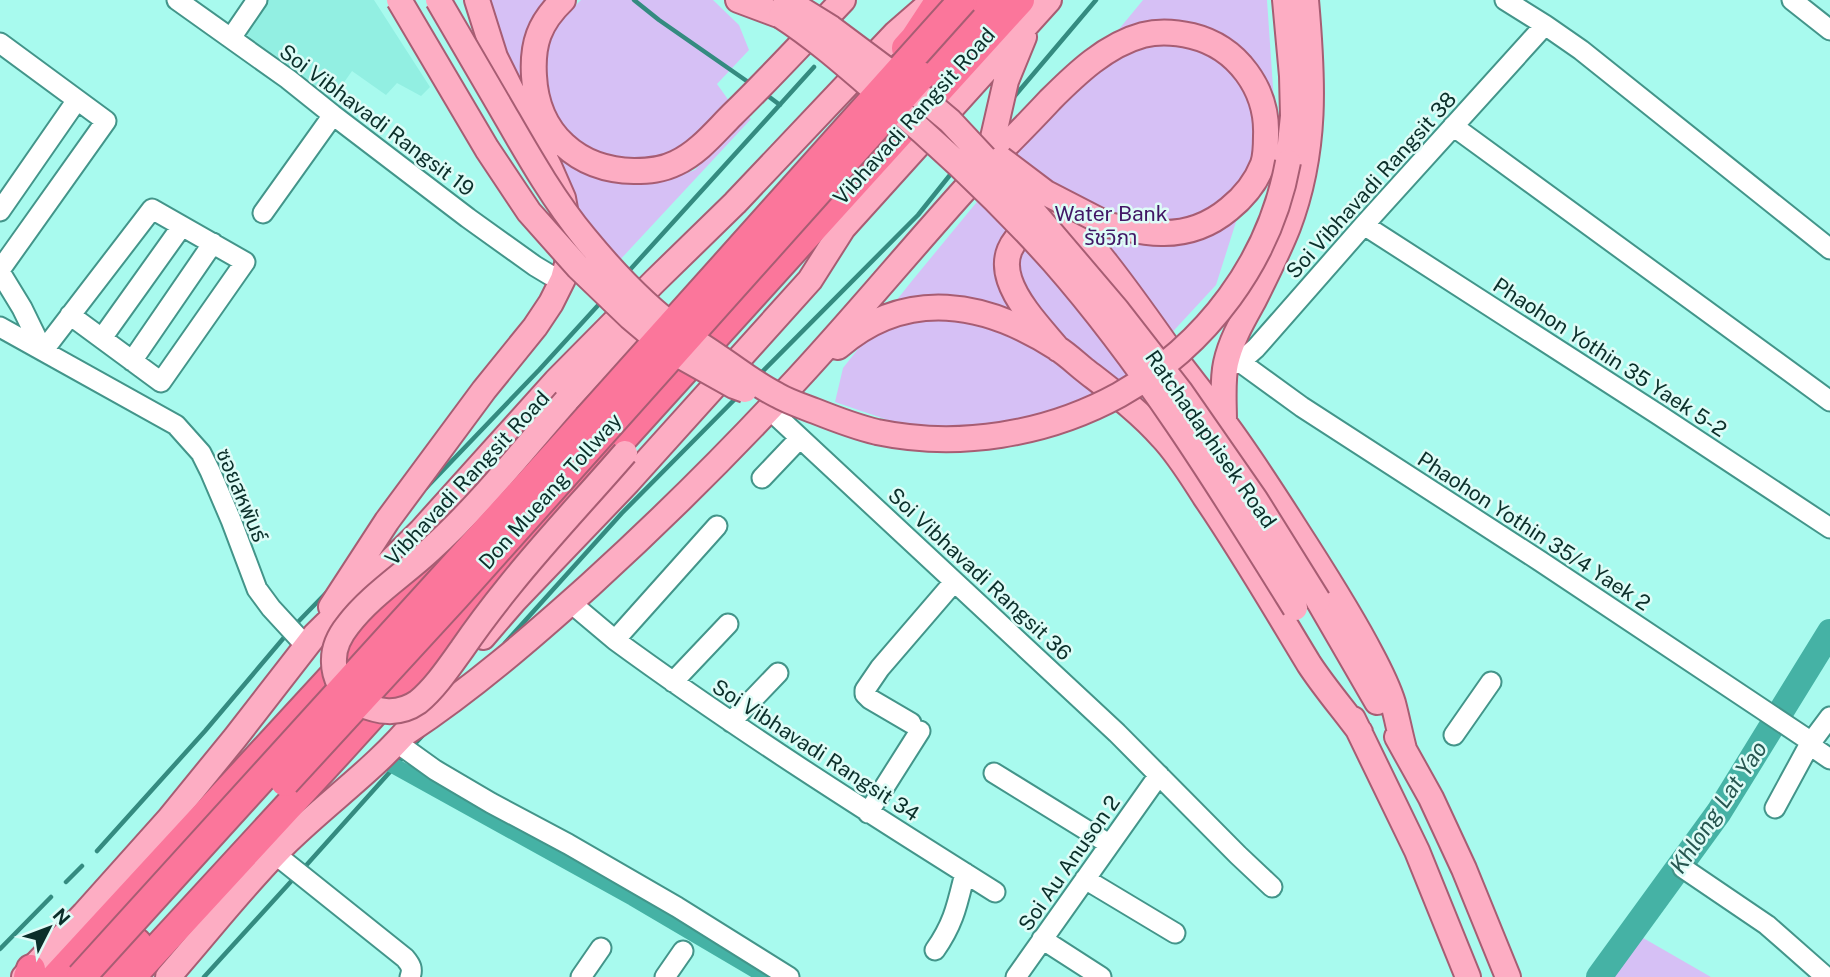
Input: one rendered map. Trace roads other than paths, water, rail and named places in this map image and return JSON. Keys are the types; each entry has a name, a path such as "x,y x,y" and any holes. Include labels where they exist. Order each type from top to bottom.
{"highway":[{"name":"Vibhavadi Rangsit Road","path":"35,975 563,427 915,38 940,0"},
{"name":"Don Mueang Tollway","path":"81,977 530,483 962,0"},
{"name":"Don Mueang Tollway","path":"106,977 456,596 988,0"},
{"name":"Vibhavadi Rangsit Road","path":"131,977 1025,10"},
{"path":"118,977 154,924"}],"main road":[{"path":"399,0 487,149 529,212 578,267 668,349 734,386 847,424 906,437 946,440 1014,433 1069,417 1107,401 1136,385 1165,364 1200,333 1230,298 1261,247 1283,189 1288,162 1293,116 1285,0"},
{"path":"412,0 548,234 552,264 535,327"},
{"path":"438,0 540,176 606,264 681,332 779,399"},
{"path":"301,635 338,596 387,520 484,390 535,327 563,279 569,248 569,231 563,198 550,166 495,57 477,0"},
{"path":"563,0 547,18 534,49 536,101 560,142 573,153 617,171 659,170 691,155 779,69 843,0"},
{"path":"738,0 783,8"},
{"name":"Ratchadaphisek Road","path":"755,0 783,8 831,28 950,121 1067,250 1180,391 1247,488 1307,604 1360,732 1417,851 1468,977"},
{"path":"799,47 805,21 805,0"},
{"name":"Vibhavadi Rangsit Road","path":"35,975 235,738 301,635 421,531 556,381 736,204 896,33 934,0"},
{"name":"Vibhavadi Rangsit Road","path":"168,977 275,854 402,737 514,601 628,482 810,280 843,228 1025,10 1049,0"},
{"path":"1224,422 1232,364 1232,341 1268,273 1288,226 1308,151 1312,117 1306,0"},
{"name":"Ratchadaphisek Road","path":"783,8 797,27 933,141 1052,260 1136,365 1209,471 1307,604 1404,749 1432,798 1507,977"},
{"path":"978,175 997,118 1025,10"},
{"path":"402,737 455,698 570,603 675,506 779,399 978,175 1066,83 1095,60 1134,38 1147,34 1183,34 1216,44 1249,73 1258,91 1267,129 1264,160 1245,195 1219,218 1186,230 1162,234 1108,225 1046,193 950,121"},
{"path":"736,204 680,275 457,523 349,623 334,650 334,667 339,685 353,700 388,713 416,703 447,669 511,583 625,453 787,275 809,253 843,228"},
{"path":"1058,349 1017,298 1006,267 1009,253 1016,241 1033,226 1050,217 1066,220 1087,239 1224,422 1300,535 1371,654 1392,701 1404,749"},
{"path":"779,399 849,337 880,319 900,312 925,308 978,311 1013,324 1058,349 1119,395 1163,438 1214,511 1311,667 1360,732"},
{"path":"1170,350 1189,364 1232,364"}],"street":[{"name":"Soi Vibhavadi Rangsit 19","path":"177,0 288,79 468,218 550,275"},
{"path":"231,38 257,0"},
{"path":"1505,0 1590,58 1830,249"},
{"path":"1792,0 1830,30"},
{"name":"Soi Vibhavadi Rangsit 38","path":"1232,364 1256,348 1545,25"},
{"path":"0,43 106,121 0,271 43,351 152,209 245,262 161,382 71,315"},
{"path":"0,211 78,100"},
{"path":"262,213 333,115"},
{"path":"1453,126 1830,401"},
{"name":"Phaohon Yothin 35 Yaek 5-2","path":"1364,225 1830,528"},
{"path":"102,338 182,226"},
{"path":"132,361 212,243"},
{"name":"ซอยสหพันธ์","path":"0,327 176,425 201,453 210,471 257,589 301,635"},
{"name":"Phaohon Yothin 35/4 Yaek 2","path":"1232,364 1540,561 1814,746"},
{"name":"Soi Vibhavadi Rangsit 36","path":"779,399 800,438 1117,733 1272,887"},
{"path":"762,478 800,438"},
{"path":"615,640 718,526"},
{"path":"868,813 916,727 870,699 865,690 880,668 954,582"},
{"name":"Soi Vibhavadi Rangsit 34","path":"570,603 615,640 731,722 868,813 995,892"},
{"path":"673,682 728,624"},
{"path":"731,722 778,673"},
{"path":"1454,735 1491,682"},
{"path":"1775,808 1830,717"},
{"path":"402,737 435,770 568,844 789,977"},
{"path":"994,773 1109,844"},
{"name":"Soi Au Anuson 2","path":"1016,977 1158,775"},
{"path":"275,854 405,958 412,969 411,977"},
{"path":"1683,868 1767,925 1826,977"},
{"path":"934,950 952,922 965,873"},
{"path":"1085,879 1175,933"},
{"path":"1042,939 1101,977"},
{"path":"581,977 601,948"},
{"path":"665,977 683,951"}],"waterway":[{"path":"634,0 751,84"},
{"path":"1013,98 1096,0"},
{"path":"627,273 814,67"},
{"path":"764,93 780,105"},
{"path":"758,376 918,215 954,170"},
{"path":"426,488 602,301"},
{"path":"505,643 622,513 739,395"},
{"path":"295,625 328,591"},
{"name":"Khlong Lat Yao","path":"1599,977 1719,812 1830,632"},
{"path":"97,851 205,731 287,634"},
{"path":"412,747 425,733"},
{"path":"302,870 406,754"},
{"path":"378,757 633,898 767,977"},
{"path":"66,882 82,866"},
{"path":"204,977 296,876"},
{"path":"0,949 51,897"}],"park label":[{"name":"Water Bank รัชวิภา","path":"1111,225"}]}
